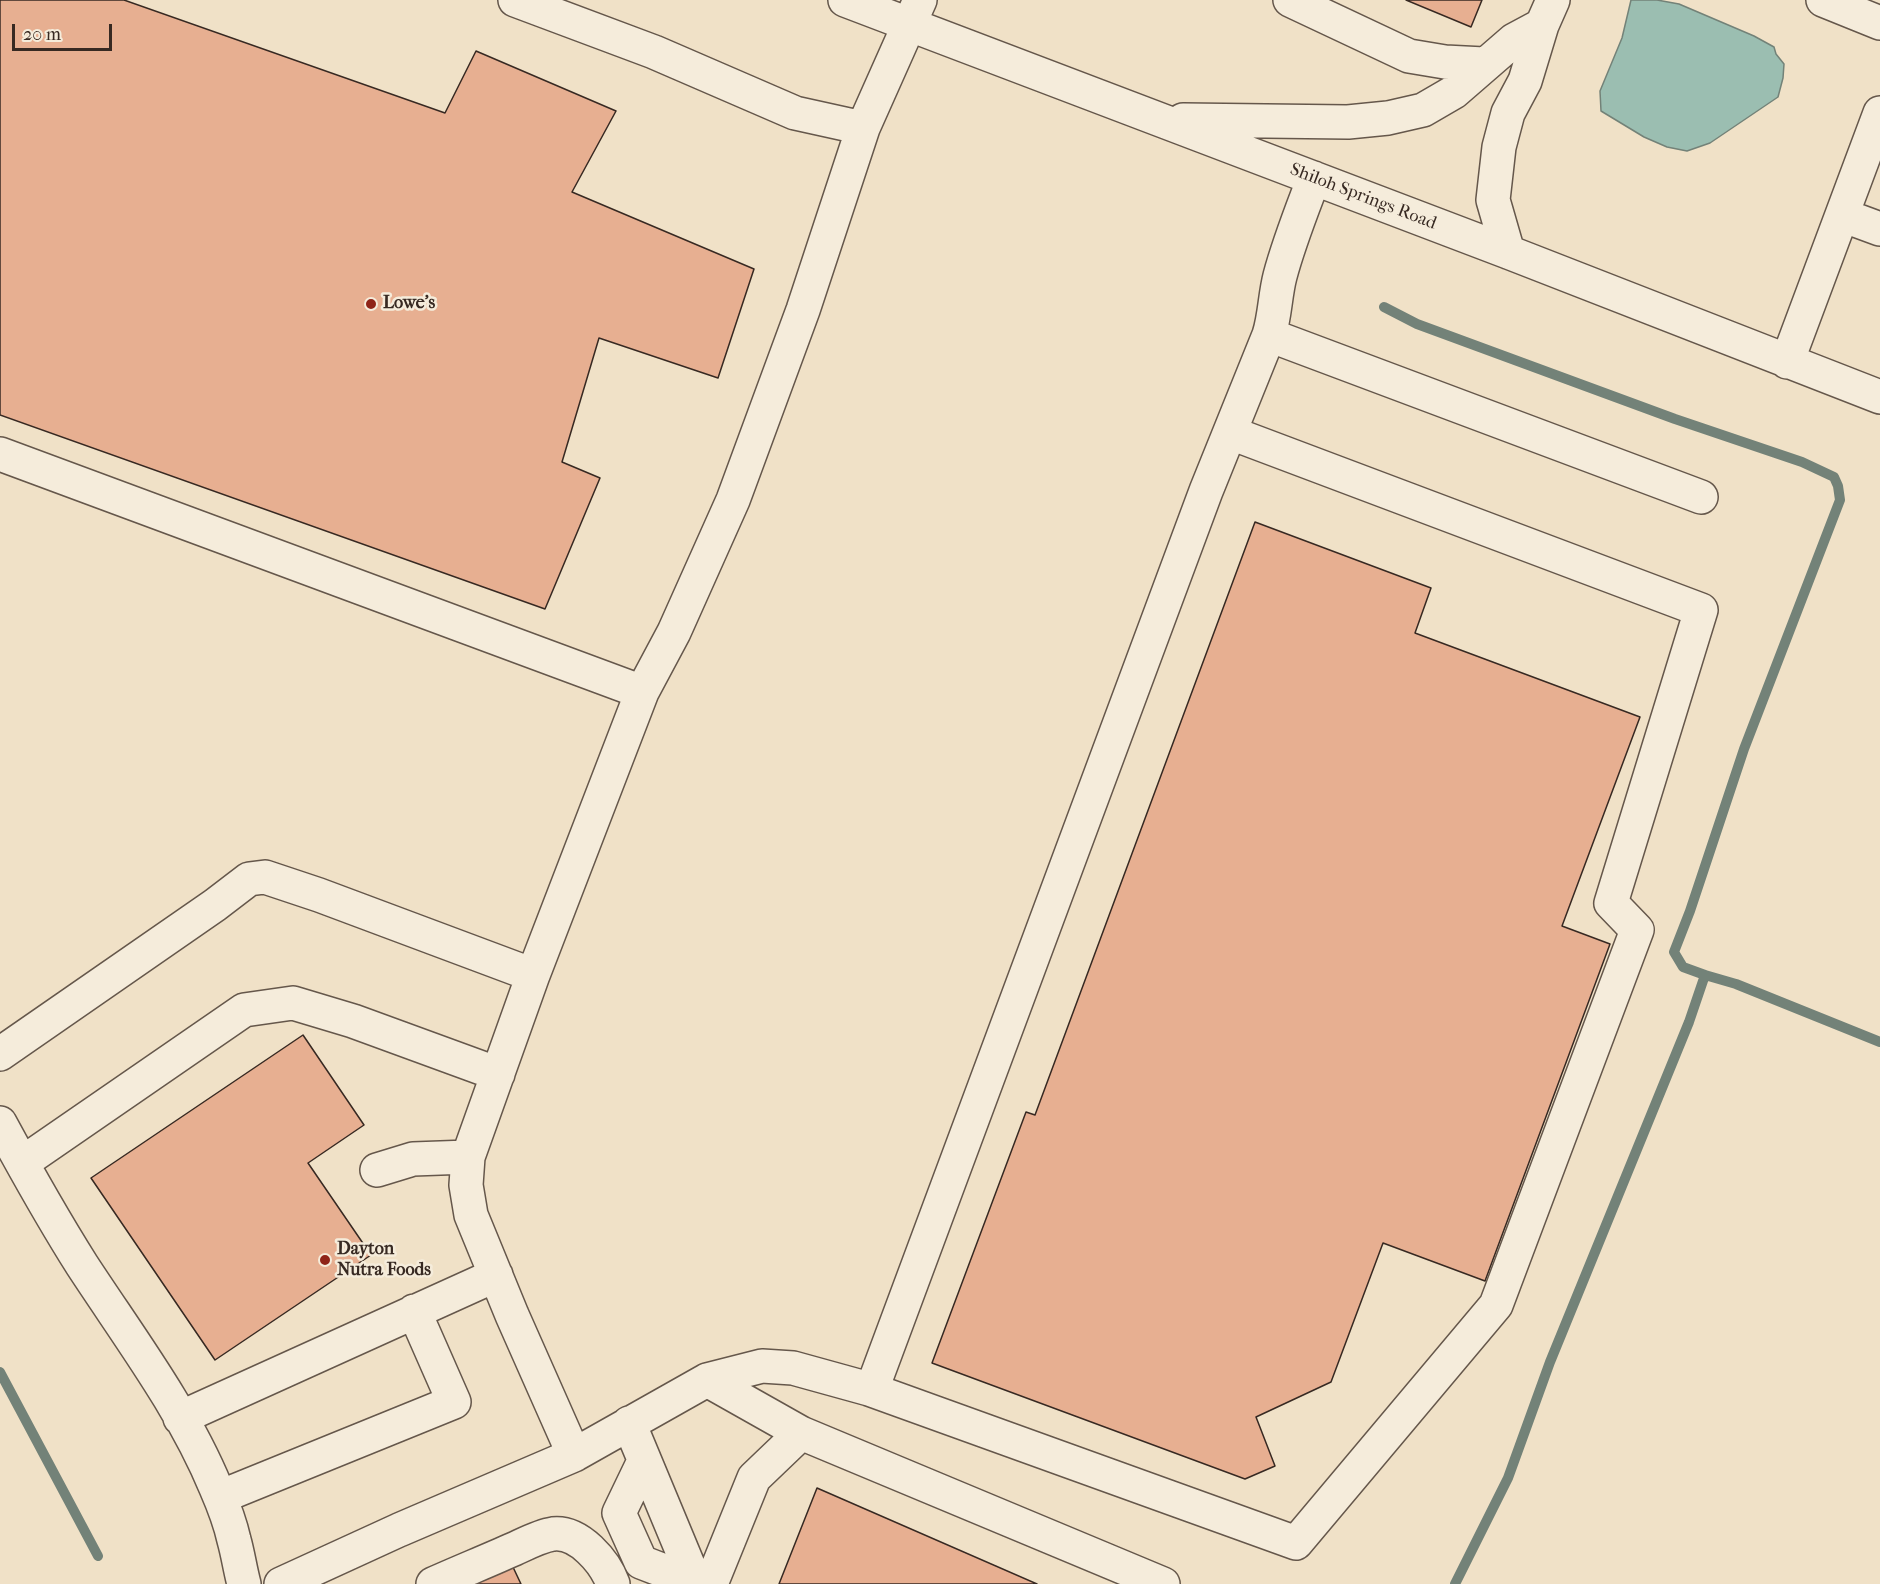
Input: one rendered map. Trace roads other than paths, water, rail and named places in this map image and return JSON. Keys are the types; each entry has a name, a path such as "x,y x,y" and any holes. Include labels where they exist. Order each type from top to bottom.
{"street":[{"path":"515,0 654,52 795,113 863,128"},
{"name":"Shiloh Springs Road","path":"845,0 914,12 1160,120 1880,397"},
{"path":"1290,0 1409,56 1445,62 1484,64"},
{"path":"1823,0 1880,23"},
{"path":"574,1455 471,1215 466,1185 468,1157 533,975 642,692 674,632 733,500 802,310 863,128 914,12"},
{"path":"1160,120 1337,122 1388,118 1423,110 1454,92 1484,64 1548,12"},
{"path":"1508,252 1493,201 1499,147 1508,113 1525,81 1548,12"},
{"path":"1787,362 1880,113"},
{"path":"868,1389 875,1381 1206,491 1269,335 1274,321 1280,277 1314,178"},
{"path":"1842,215 1880,230"},
{"path":"1269,335 1701,497"},
{"path":"281,1584 399,1530 574,1455 707,1380 762,1366 793,1368 868,1389 1296,1543 1496,1305 1637,930 1611,903 1701,610 1231,433"},
{"path":"0,454 642,692"},
{"path":"0,1054 249,879 265,877 533,975"},
{"path":"22,1163 244,1010 293,1003 353,1021 498,1074"},
{"path":"0,1123 43,1203 134,1341 196,1446 220,1497 234,1539 244,1584"},
{"path":"377,1170 413,1159 468,1157"},
{"path":"180,1418 496,1275"},
{"path":"220,1497 454,1402 414,1311"},
{"path":"707,1380 801,1433 1163,1584"},
{"path":"629,1423 696,1584"},
{"path":"711,1584 754,1478 801,1433"},
{"path":"644,1461 619,1513 641,1562 696,1584"},
{"path":"433,1584 554,1534 573,1538 593,1552 608,1569 613,1584"}],"waterway":[{"path":"1384,307 1417,324 1675,419 1802,462 1834,477 1840,500 1744,749 1674,952 1683,967 1705,975 1689,1022 1550,1362 1508,1478 1455,1584"},
{"path":"1705,975 1736,984 1880,1042"},
{"path":"0,1372 98,1556"}],"place":[{"name":"Lowe's","path":"371,304"},
{"name":"Dayton Nutra Foods","path":"325,1260"}]}
